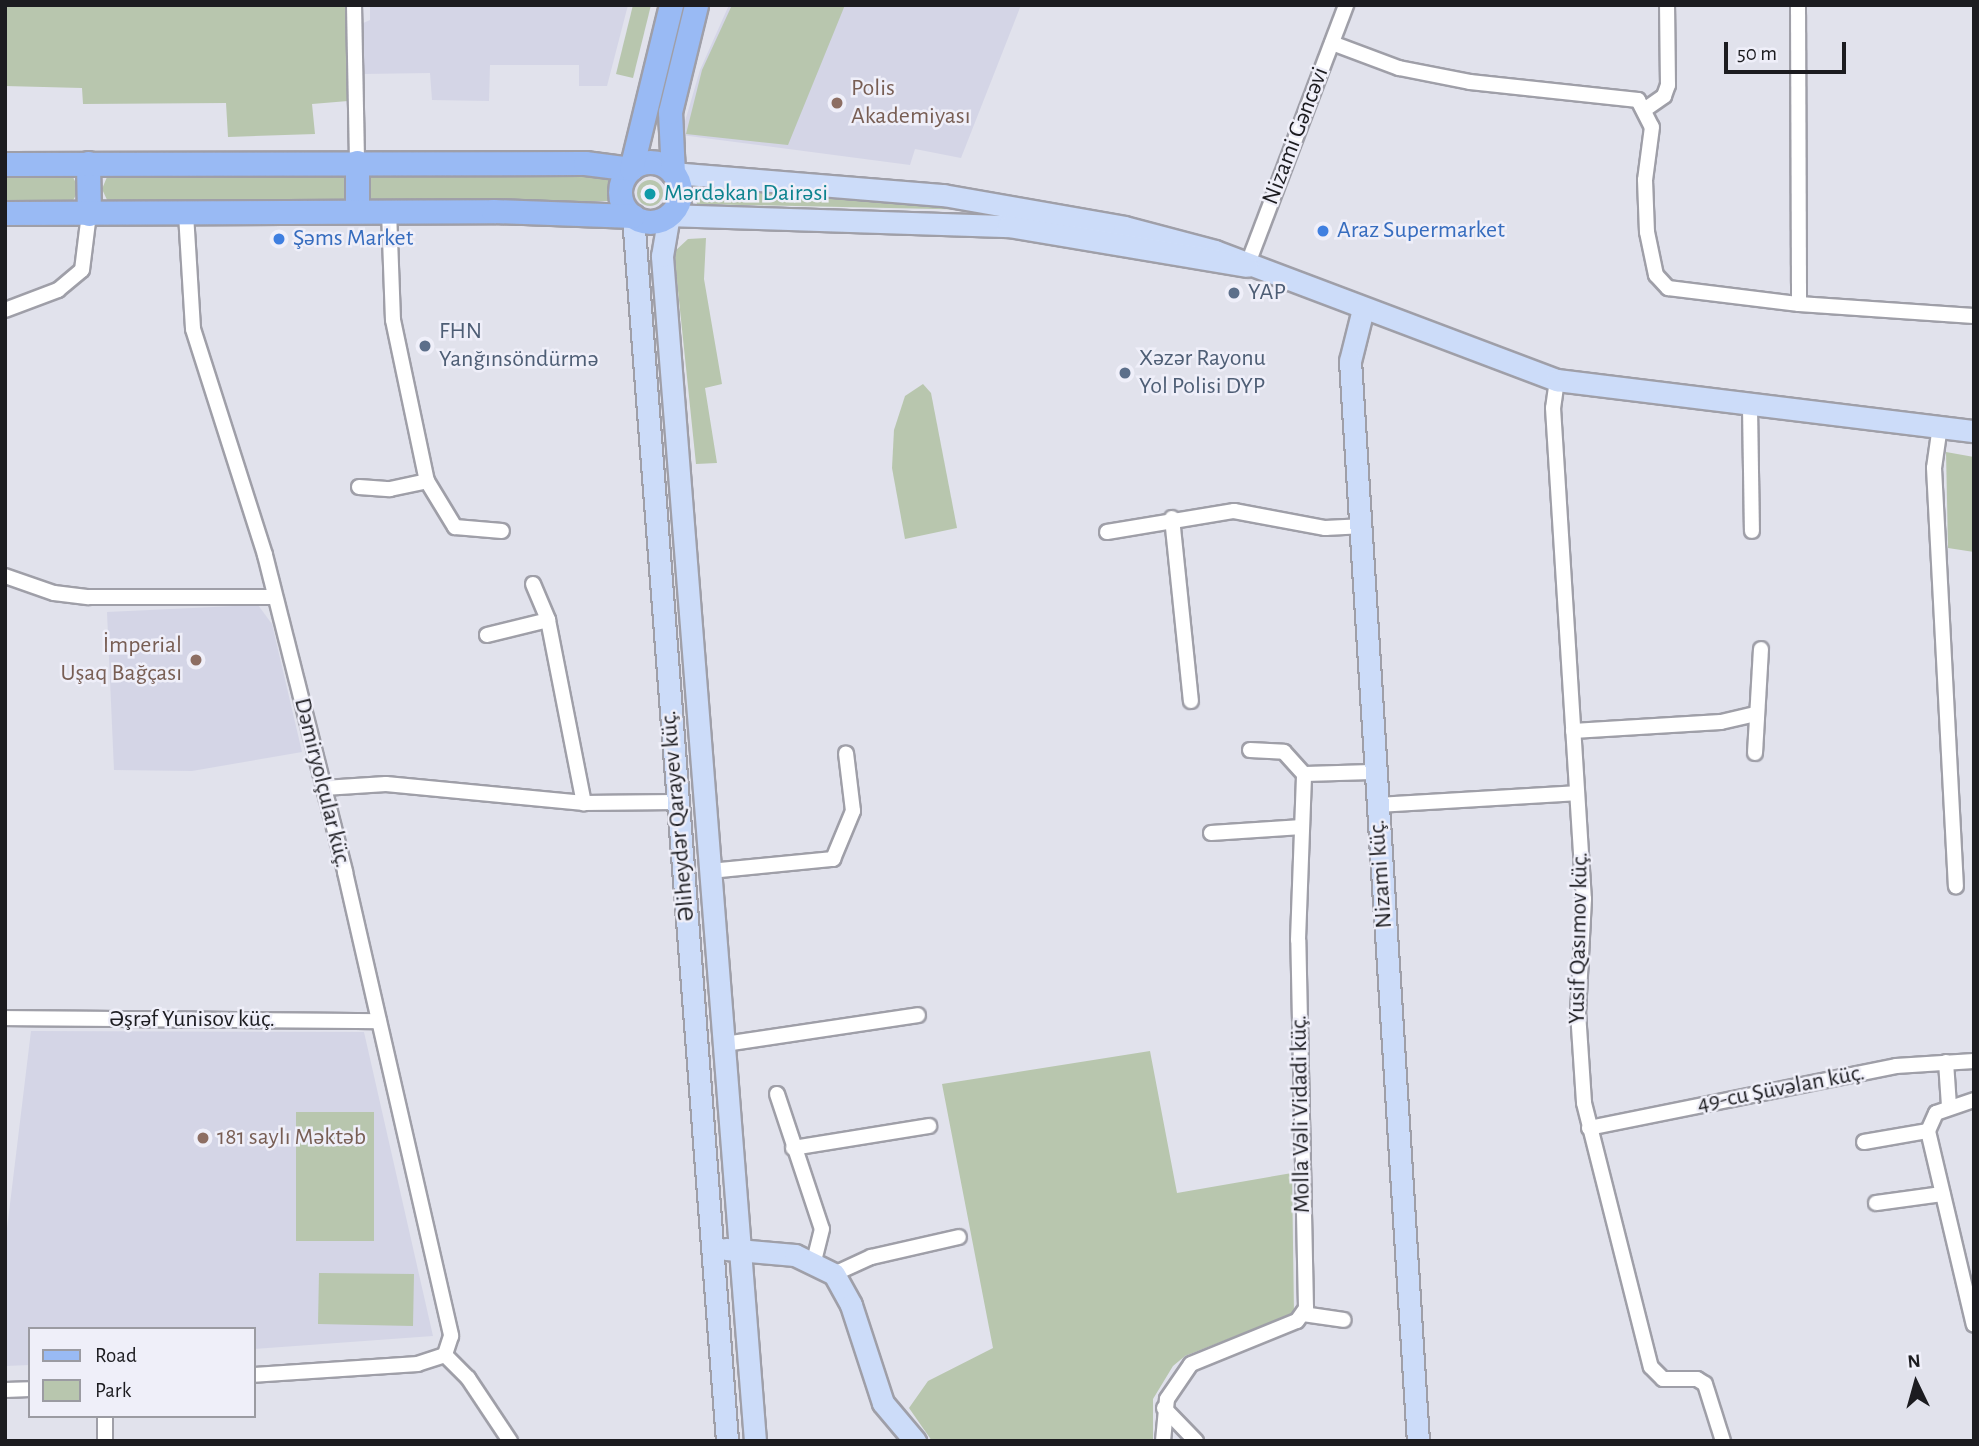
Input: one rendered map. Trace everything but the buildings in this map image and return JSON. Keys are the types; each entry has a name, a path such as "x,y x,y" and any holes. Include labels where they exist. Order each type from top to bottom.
{"main road":[{"path":"633,216 620,192 631,169 671,5"},
{"path":"669,215 680,190 673,173 670,112 696,5"},
{"path":"357,162 357,211"},
{"path":"89,163 89,214"},
{"path":"5,164 585,163 631,169 658,163 673,173 778,178 998,203 1186,241 1557,380 1750,407 1974,431"},
{"path":"5,213 389,211 633,216 651,222 669,215 1008,226 1247,266"},
{"name":"Əliheydər Qarayev küç.","path":"669,215 661,249 755,1441"},
{"name":"Əliheydər Qarayev küç.","path":"633,216 725,1415"},
{"name":"Nizami küç.","path":"1363,309 1350,351 1374,772 1418,1441"},
{"path":"656,523 682,521"},
{"path":"698,1056 713,1067 725,1049"},
{"path":"712,1250 739,1248 814,1260 834,1274 851,1305 883,1403 915,1441"},
{"path":"725,1415 727,1441"},
{"path":"725,1415 733,1441"}],"street":[{"path":"354,5 357,162"},
{"name":"Nizami Gəncəvi","path":"1247,266 1346,5"},
{"path":"1647,108 1664,96 1668,85 1667,5"},
{"path":"1798,5 1799,304"},
{"path":"1332,43 1417,72 1503,86 1625,96 1647,108 1652,127 1645,211 1653,265 1662,283 1693,295 1974,316"},
{"path":"389,211 393,320 427,481 455,527 502,531"},
{"path":"5,310 58,290 82,270 89,214"},
{"name":"Dəmiryolçular küç.","path":"187,214 193,329 258,526 324,788 450,1328 451,1344 444,1355"},
{"name":"Yusif Qasımov küç.","path":"1557,380 1553,408 1584,899 1578,1037 1589,1128 1651,1367 1663,1379 1697,1379 1705,1384 1723,1441"},
{"path":"1750,407 1752,531"},
{"path":"1940,426 1934,468 1956,886"},
{"path":"359,487 390,489 427,481"},
{"path":"1108,532 1172,518 1234,511 1325,528 1360,526"},
{"path":"1172,518 1191,701"},
{"path":"5,576 54,593 89,597 275,597"},
{"path":"533,584 548,620 584,803"},
{"path":"487,635 548,620"},
{"path":"1755,752 1761,649"},
{"path":"1573,731 1721,722 1757,714"},
{"path":"1250,750 1284,752 1304,774 1374,772"},
{"path":"710,871 833,859 853,811 846,752"},
{"name":"Molla Vəli Vidadi küç.","path":"1303,1314 1298,940 1304,774"},
{"path":"324,788 386,784 584,803 676,802"},
{"path":"1376,804 1577,793"},
{"path":"1211,833 1302,827"},
{"path":"725,1049 918,1014"},
{"name":"Əşrəf Yunisov küç.","path":"5,1018 379,1021"},
{"path":"1945,1062 1949,1106"},
{"name":"49-cu Şüvəlan küç.","path":"1589,1128 1896,1066 1974,1062"},
{"path":"777,1094 822,1229 814,1260"},
{"path":"1974,1100 1949,1106 1936,1113 1928,1131 1974,1325"},
{"path":"793,1147 929,1126"},
{"path":"1864,1142 1928,1131"},
{"path":"1876,1203 1942,1194"},
{"path":"834,1274 871,1257 958,1237"},
{"path":"1163,1441 1164,1408 1172,1386 1191,1364 1303,1314 1344,1320"},
{"path":"256,1375 418,1364 444,1355 468,1378 510,1441"},
{"path":"5,1390 28,1389"},
{"path":"1164,1408 1196,1441"},
{"path":"104,1418 105,1441"}],"shaded area":[{"path":"370,5 628,5 607,86 579,86 579,65 490,65 489,101 432,100 430,73 363,74 361,24 370,20"},
{"name":"Polis Akademiyası","path":"729,5 1021,5 961,158 915,149 910,165 681,135 700,70"},
{"name":"İmperial Uşaq Bağçası","path":"258,605 272,624 302,752 192,771 114,770 107,612"},
{"name":"181 saylı Məktəb","path":"31,1031 364,1032 433,1336 256,1349 256,1327 28,1327 28,1365 5,1366 5,1245"}],"green space":[{"path":"5,5 345,5 348,101 312,104 315,134 228,137 226,103 83,104 82,88 5,86"},
{"path":"633,5 651,5 633,78 616,74"},
{"path":"732,5 845,5 788,145 686,134 702,70"},
{"path":"370,172 609,174 612,188 609,201 370,201"},
{"path":"345,173 345,202 108,202 102,189 107,177"},
{"path":"5,177 73,177 79,190 72,202 5,203"},
{"name":"Mərdəkan Dairəsi","path":"650,180 659,184 663,193 659,202 650,206 641,202 637,193 641,184"},
{"path":"697,183 980,205 982,210 697,204 693,192"},
{"path":"706,238 704,279 722,384 705,388 717,463 696,464 674,252 688,239"},
{"path":"923,384 931,393 957,528 905,539 892,468 894,430 905,396"},
{"path":"1946,452 1974,457 1974,552 1948,548"},
{"path":"1150,1051 1177,1193 1292,1173 1294,1313 1185,1356 1173,1366 1153,1399 1153,1441 932,1441 909,1408 928,1381 993,1348 942,1084"},
{"path":"296,1112 374,1112 374,1241 296,1241"},
{"path":"319,1273 414,1274 413,1326 318,1324"}],"place":[{"name":"Polis Akademiyası","path":"837,103"},
{"name":"Mərdəkan Dairəsi","path":"650,194"},
{"name":"Araz Supermarket","path":"1323,231"},
{"name":"Şəms Market","path":"279,239"},
{"name":"YAP","path":"1234,293"},
{"name":"FHN Yanğınsöndürmə","path":"425,346"},
{"name":"Xəzər Rayonu Yol Polisi DYP","path":"1125,373"},
{"name":"İmperial Uşaq Bağçası","path":"196,660"},
{"name":"181 saylı Məktəb","path":"203,1138"}]}
